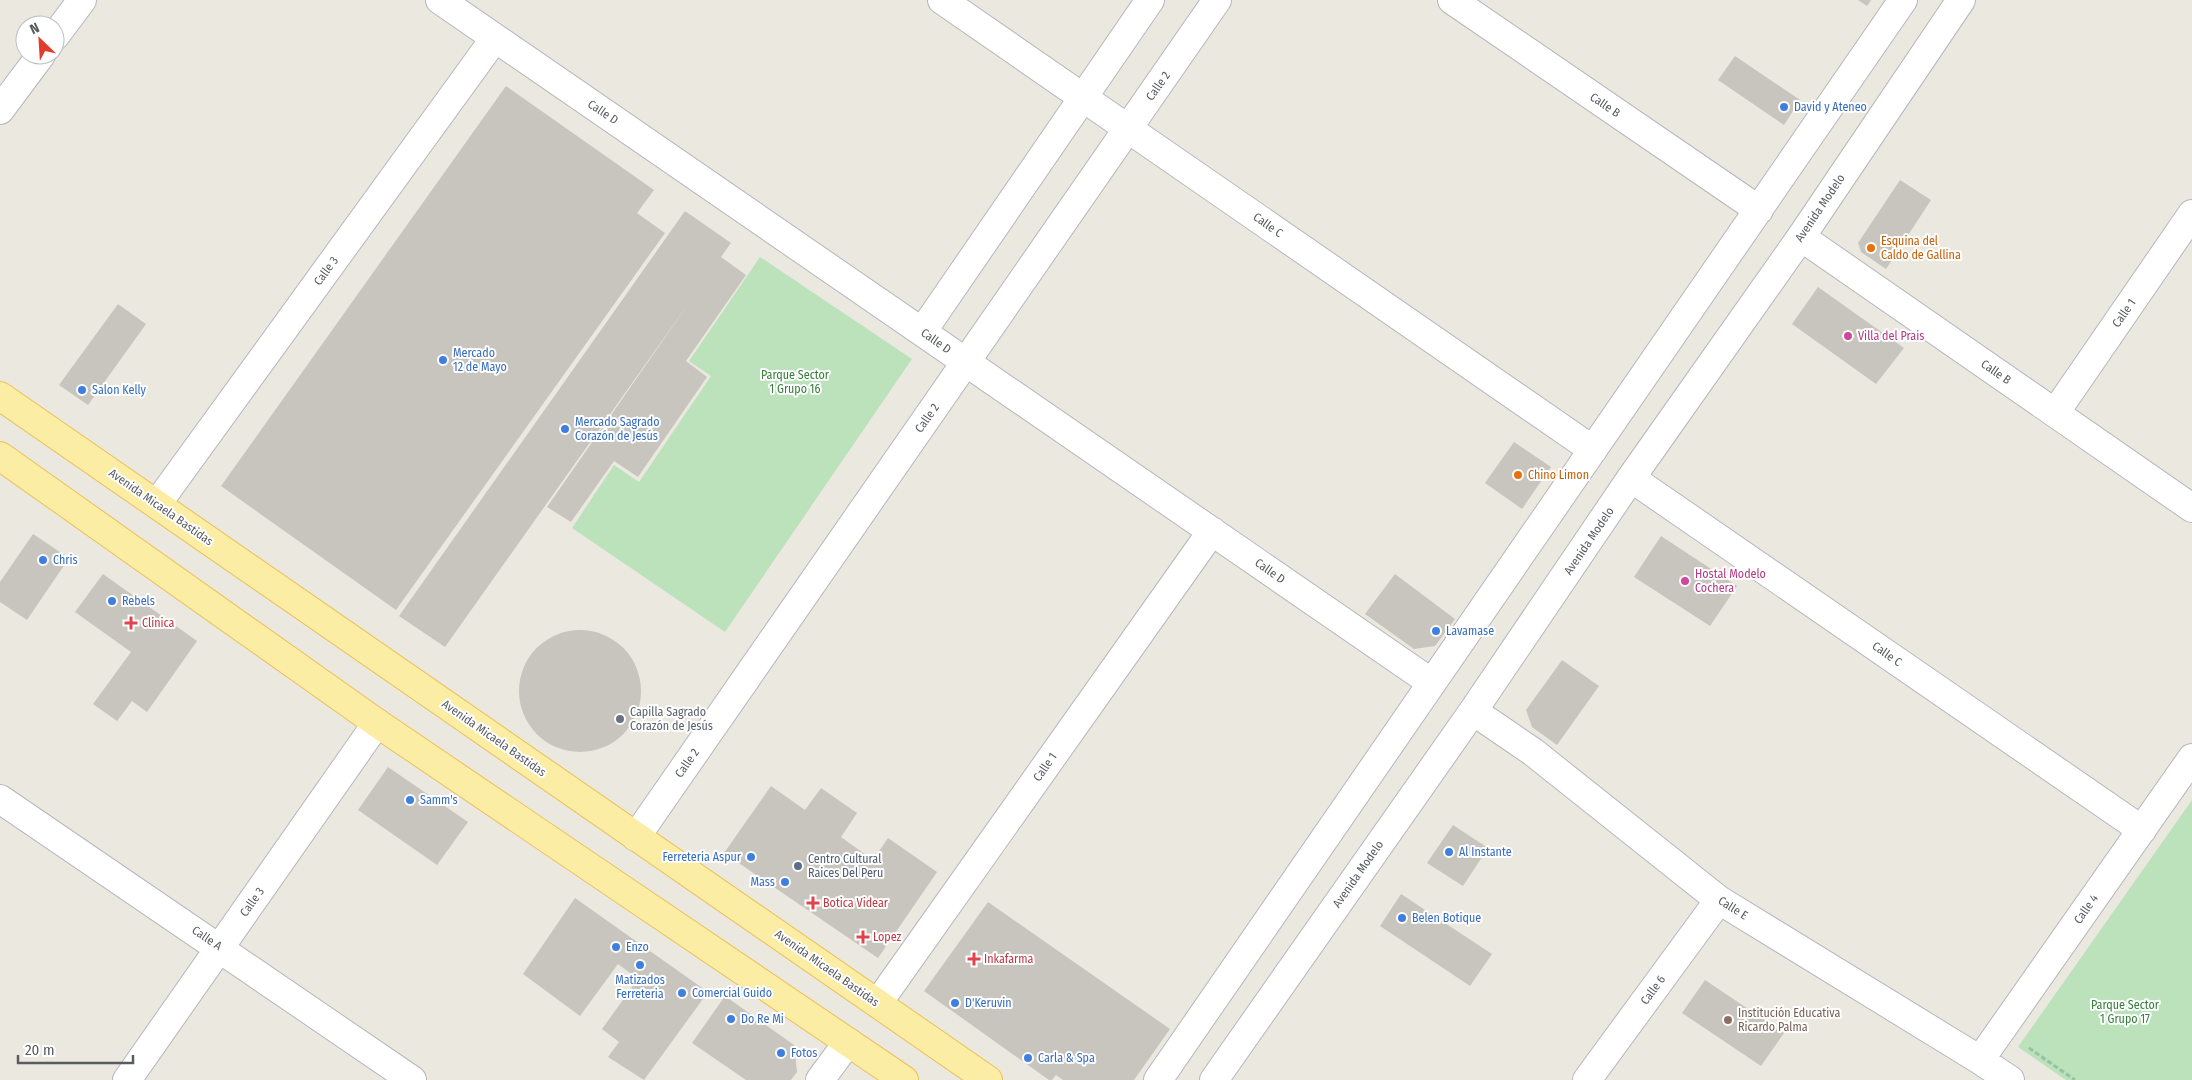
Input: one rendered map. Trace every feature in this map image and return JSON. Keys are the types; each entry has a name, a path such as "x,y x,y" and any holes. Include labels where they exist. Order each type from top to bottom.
{"main road":[{"name":"Avenida Micaela Bastidas","path":"0,396 988,1080"},
{"path":"0,456 377,724 904,1080"}],"street":[{"path":"65,23 82,0"},
{"name":"Calle D","path":"440,0 1432,683"},
{"name":"Calle C","path":"942,0 1593,450"},
{"path":"922,332 1150,0"},
{"name":"Calle 2","path":"636,837 1218,0"},
{"name":"Calle B","path":"1452,0 1759,210"},
{"path":"1158,1080 1903,0"},
{"name":"Avenida Modelo","path":"1214,1080 1473,711 1631,478 1801,237 1961,0"},
{"name":"Calle 3","path":"157,504 495,38"},
{"path":"0,110 34,65"},
{"name":"Calle 1","path":"2055,413 2192,214"},
{"name":"Calle B","path":"1801,237 2192,508"},
{"name":"Calle C","path":"1631,478 2142,830"},
{"name":"Calle 1","path":"878,1003 1212,531"},
{"name":"Calle E","path":"1473,711 1533,752 1719,900 2010,1080"},
{"name":"Calle 3","path":"127,1080 377,724"},
{"name":"Calle 4","path":"1980,1060 2192,758"},
{"name":"Calle A","path":"0,799 220,947 412,1080"},
{"name":"Calle 6","path":"1587,1080 1719,900"},
{"path":"820,1080 848,1042"}],"path":[{"path":"2024,1045 2074,1080"}],"green space":[{"name":"Parque Sector 1 Grupo 16","path":"760,257 912,359 725,632 572,528 614,465 639,482 711,376 689,361"},
{"name":"Parque Sector 1 Grupo 17","path":"2192,800 2192,1080 2066,1080 2018,1047"}],"building":[{"path":"1858,0 1871,0 1867,6"},
{"path":"1735,56 1800,100 1784,125 1718,80"},
{"name":"Mercado 12 de Mayo","path":"506,86 654,190 637,213 665,233 396,610 221,486"},
{"path":"1900,180 1931,200 1886,269 1861,252 1858,243"},
{"name":"Mercado Sagrado Corazón de Jesús","path":"685,211 731,243 721,257 746,275 686,361 707,377 638,477 614,461 571,522 547,507 691,300 445,647 399,616"},
{"name":"Villa del Prais","path":"1818,287 1904,348 1876,384 1792,324"},
{"path":"118,304 146,324 88,405 59,385"},
{"name":"Chino Limon","path":"1514,442 1551,467 1522,509 1485,483"},
{"path":"33,534 69,558 27,620 0,602 0,582"},
{"name":"Hostal Modelo Cochera","path":"1661,536 1737,586 1710,626 1634,577"},
{"path":"103,574 197,641 147,712 132,701 117,721 93,704 131,652 75,612"},
{"path":"1395,574 1455,619 1435,646 1414,649 1365,614"},
{"path":"580,630 604,634 623,648 637,667 641,691 637,715 623,734 604,748 580,752 556,748 537,734 523,715 519,691 523,667 537,648 556,634"},
{"path":"1562,660 1599,686 1557,745 1532,727 1526,710"},
{"path":"388,767 468,822 437,865 358,810"},
{"path":"771,786 805,810 821,788 857,813 841,837 873,860 888,838 937,872 878,958 724,853"},
{"path":"1453,825 1488,848 1463,886 1427,863"},
{"path":"1401,894 1492,954 1470,986 1380,926"},
{"path":"575,898 708,992 644,1080 608,1057 619,1042 602,1029 638,979 618,964 580,1016 523,974"},
{"path":"988,902 1170,1029 1134,1080 1063,1080 1056,1075 1052,1080 1049,1080 924,991"},
{"name":"Institución Educativa Ricardo Palma","path":"1705,980 1784,1033 1761,1066 1682,1013"},
{"path":"725,996 794,1045 797,1072 791,1080 746,1080 692,1043"}],"place":[{"name":"David y Ateneo","path":"1784,107"},
{"name":"Esquina del Caldo de Gallina","path":"1871,248"},
{"name":"Villa del Prais","path":"1848,336"},
{"name":"Mercado 12 de Mayo","path":"443,360"},
{"name":"Salon Kelly","path":"82,390"},
{"name":"Mercado Sagrado Corazón de Jesús","path":"565,429"},
{"name":"Chino Limon","path":"1518,475"},
{"name":"Chris","path":"43,560"},
{"name":"Hostal Modelo Cochera","path":"1685,581"},
{"name":"Rebels","path":"112,601"},
{"name":"Clinica","path":"131,623"},
{"name":"Lavamase","path":"1436,631"},
{"name":"Capilla Sagrado Corazón de Jesús","path":"620,719"},
{"name":"Samm's","path":"410,800"},
{"name":"Al Instante","path":"1449,852"},
{"name":"Ferreteria Aspur","path":"751,857"},
{"name":"Centro Cultural Raices Del Peru","path":"798,866"},
{"name":"Mass","path":"785,882"},
{"name":"Botica Videar","path":"813,903"},
{"name":"Belen Botique","path":"1402,918"},
{"name":"Lopez","path":"863,937"},
{"name":"Enzo","path":"616,947"},
{"name":"Inkafarma","path":"974,959"},
{"name":"Matizados Ferreteria","path":"640,965"},
{"name":"Comercial Guido","path":"682,993"},
{"name":"D'Keruvin","path":"955,1003"},
{"name":"Do Re Mi","path":"731,1019"},
{"name":"Institución Educativa Ricardo Palma","path":"1728,1020"},
{"name":"Fotos","path":"781,1053"},
{"name":"Carla & Spa","path":"1028,1058"}]}
